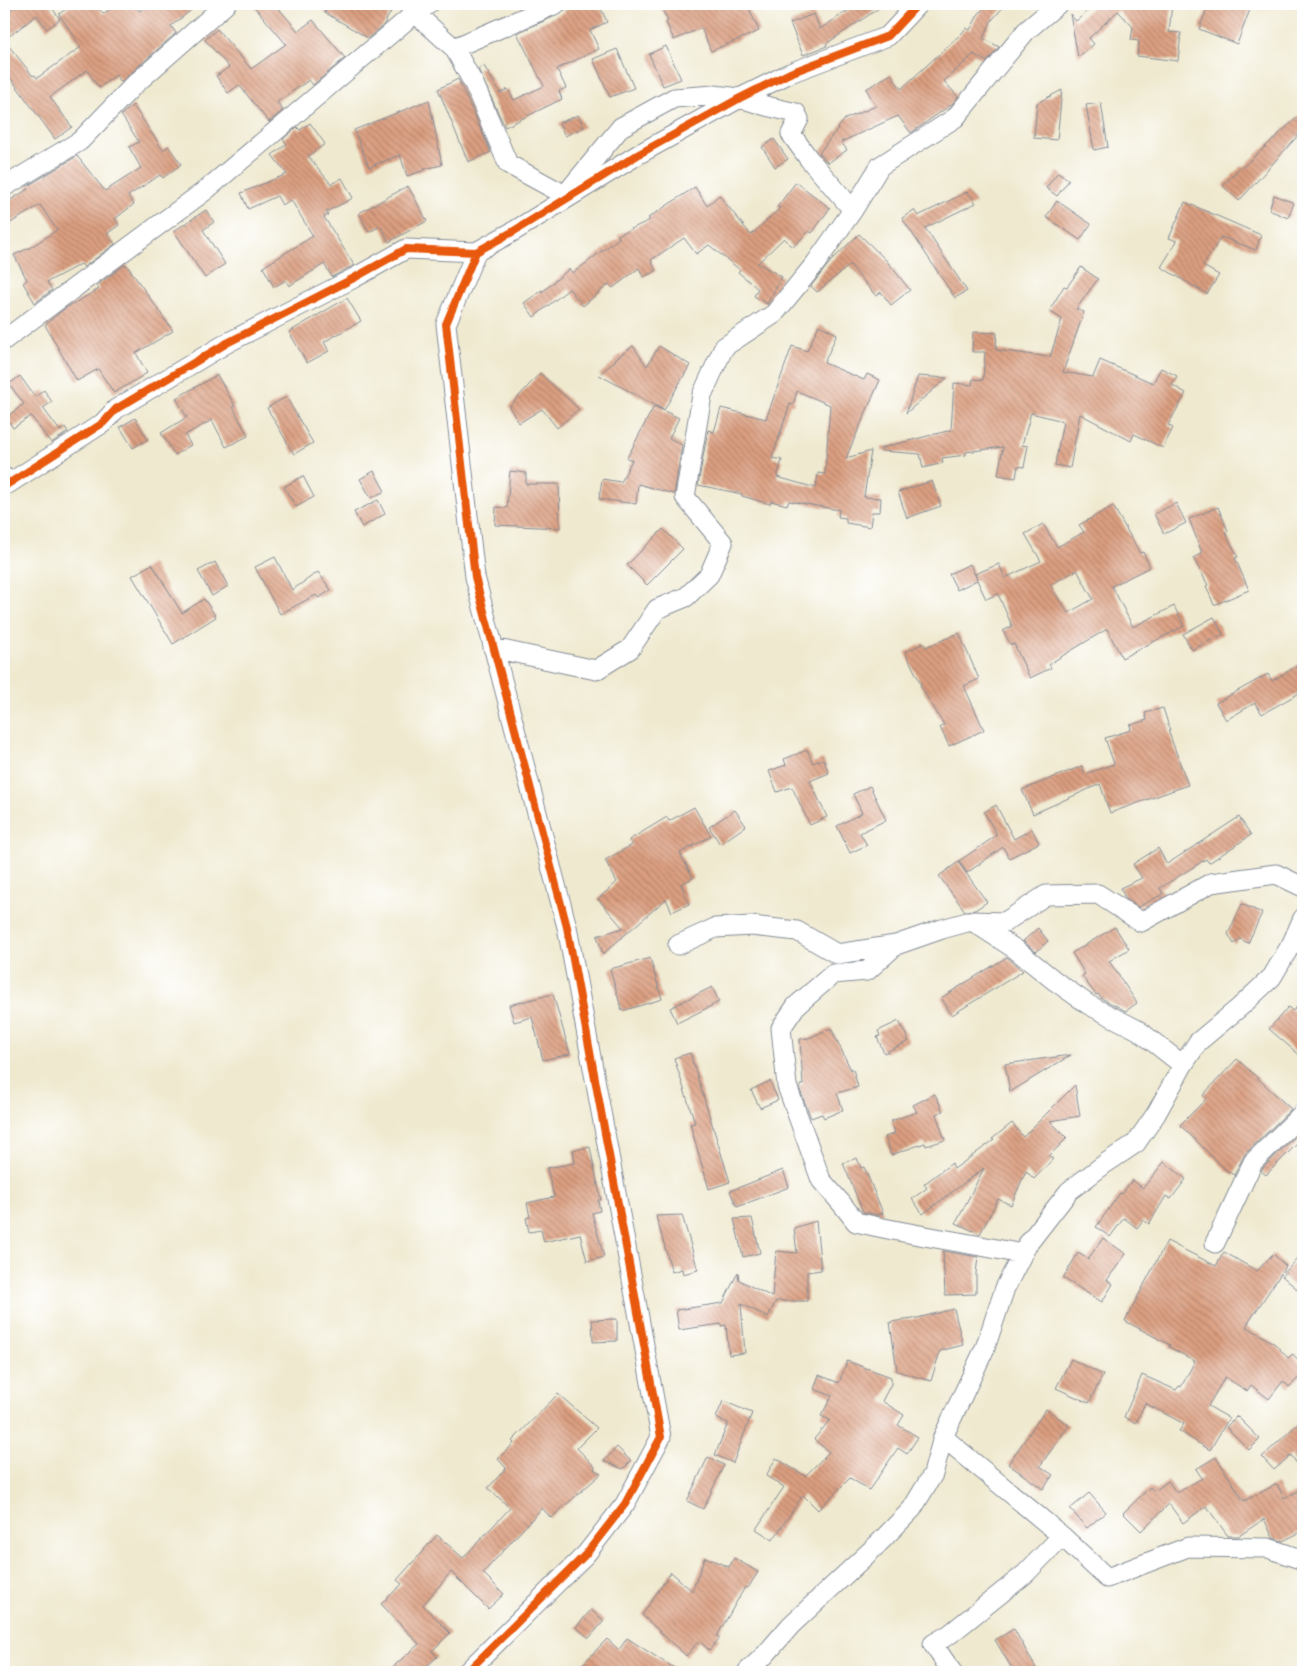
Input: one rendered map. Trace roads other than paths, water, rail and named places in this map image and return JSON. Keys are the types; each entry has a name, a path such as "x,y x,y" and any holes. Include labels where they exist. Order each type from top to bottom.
{"street":[{"path":"4,187 80,140 134,85 226,4"},
{"path":"454,48 556,4"},
{"path":"4,477 8,484 103,423 116,409 227,343 406,250 476,252 514,231 639,154 740,98 790,73 888,36 918,4"},
{"path":"493,648 596,670 630,649 657,609 686,597 709,575 723,543 685,497 702,395 724,348 774,314 815,264 853,210 880,166 955,118 1026,31 1058,4"},
{"path":"4,340 206,190 417,7 454,48 474,84 508,164 565,195 621,127 674,98 714,95 740,98 796,113 799,119 791,134 809,159 853,210"},
{"path":"467,1672 586,1554 625,1504 661,1438 567,927 475,576 446,324 476,252"},
{"path":"678,945 715,928 751,926 797,931 836,954 896,945 971,920 1005,922 1046,895 1098,894 1141,922 1211,883 1276,874 1303,887"},
{"path":"747,1672 765,1655 791,1625 878,1544 912,1509 933,1474 943,1437 985,1348 1005,1288 1021,1254 1069,1191 1136,1143 1156,1114 1198,1042 1272,977 1292,943 1303,918"},
{"path":"971,920 1015,949 1089,1005 1138,1030 1183,1065"},
{"path":"896,945 867,971 833,974 796,1006 781,1028 787,1086 821,1180 856,1222 904,1234 965,1242 1021,1254"},
{"path":"1215,1243 1252,1162 1303,1113"},
{"path":"943,1437 1062,1536 1107,1578 1188,1547 1268,1548 1303,1560"},
{"path":"952,1672 934,1644 950,1634 1025,1574 1062,1536"}]}
